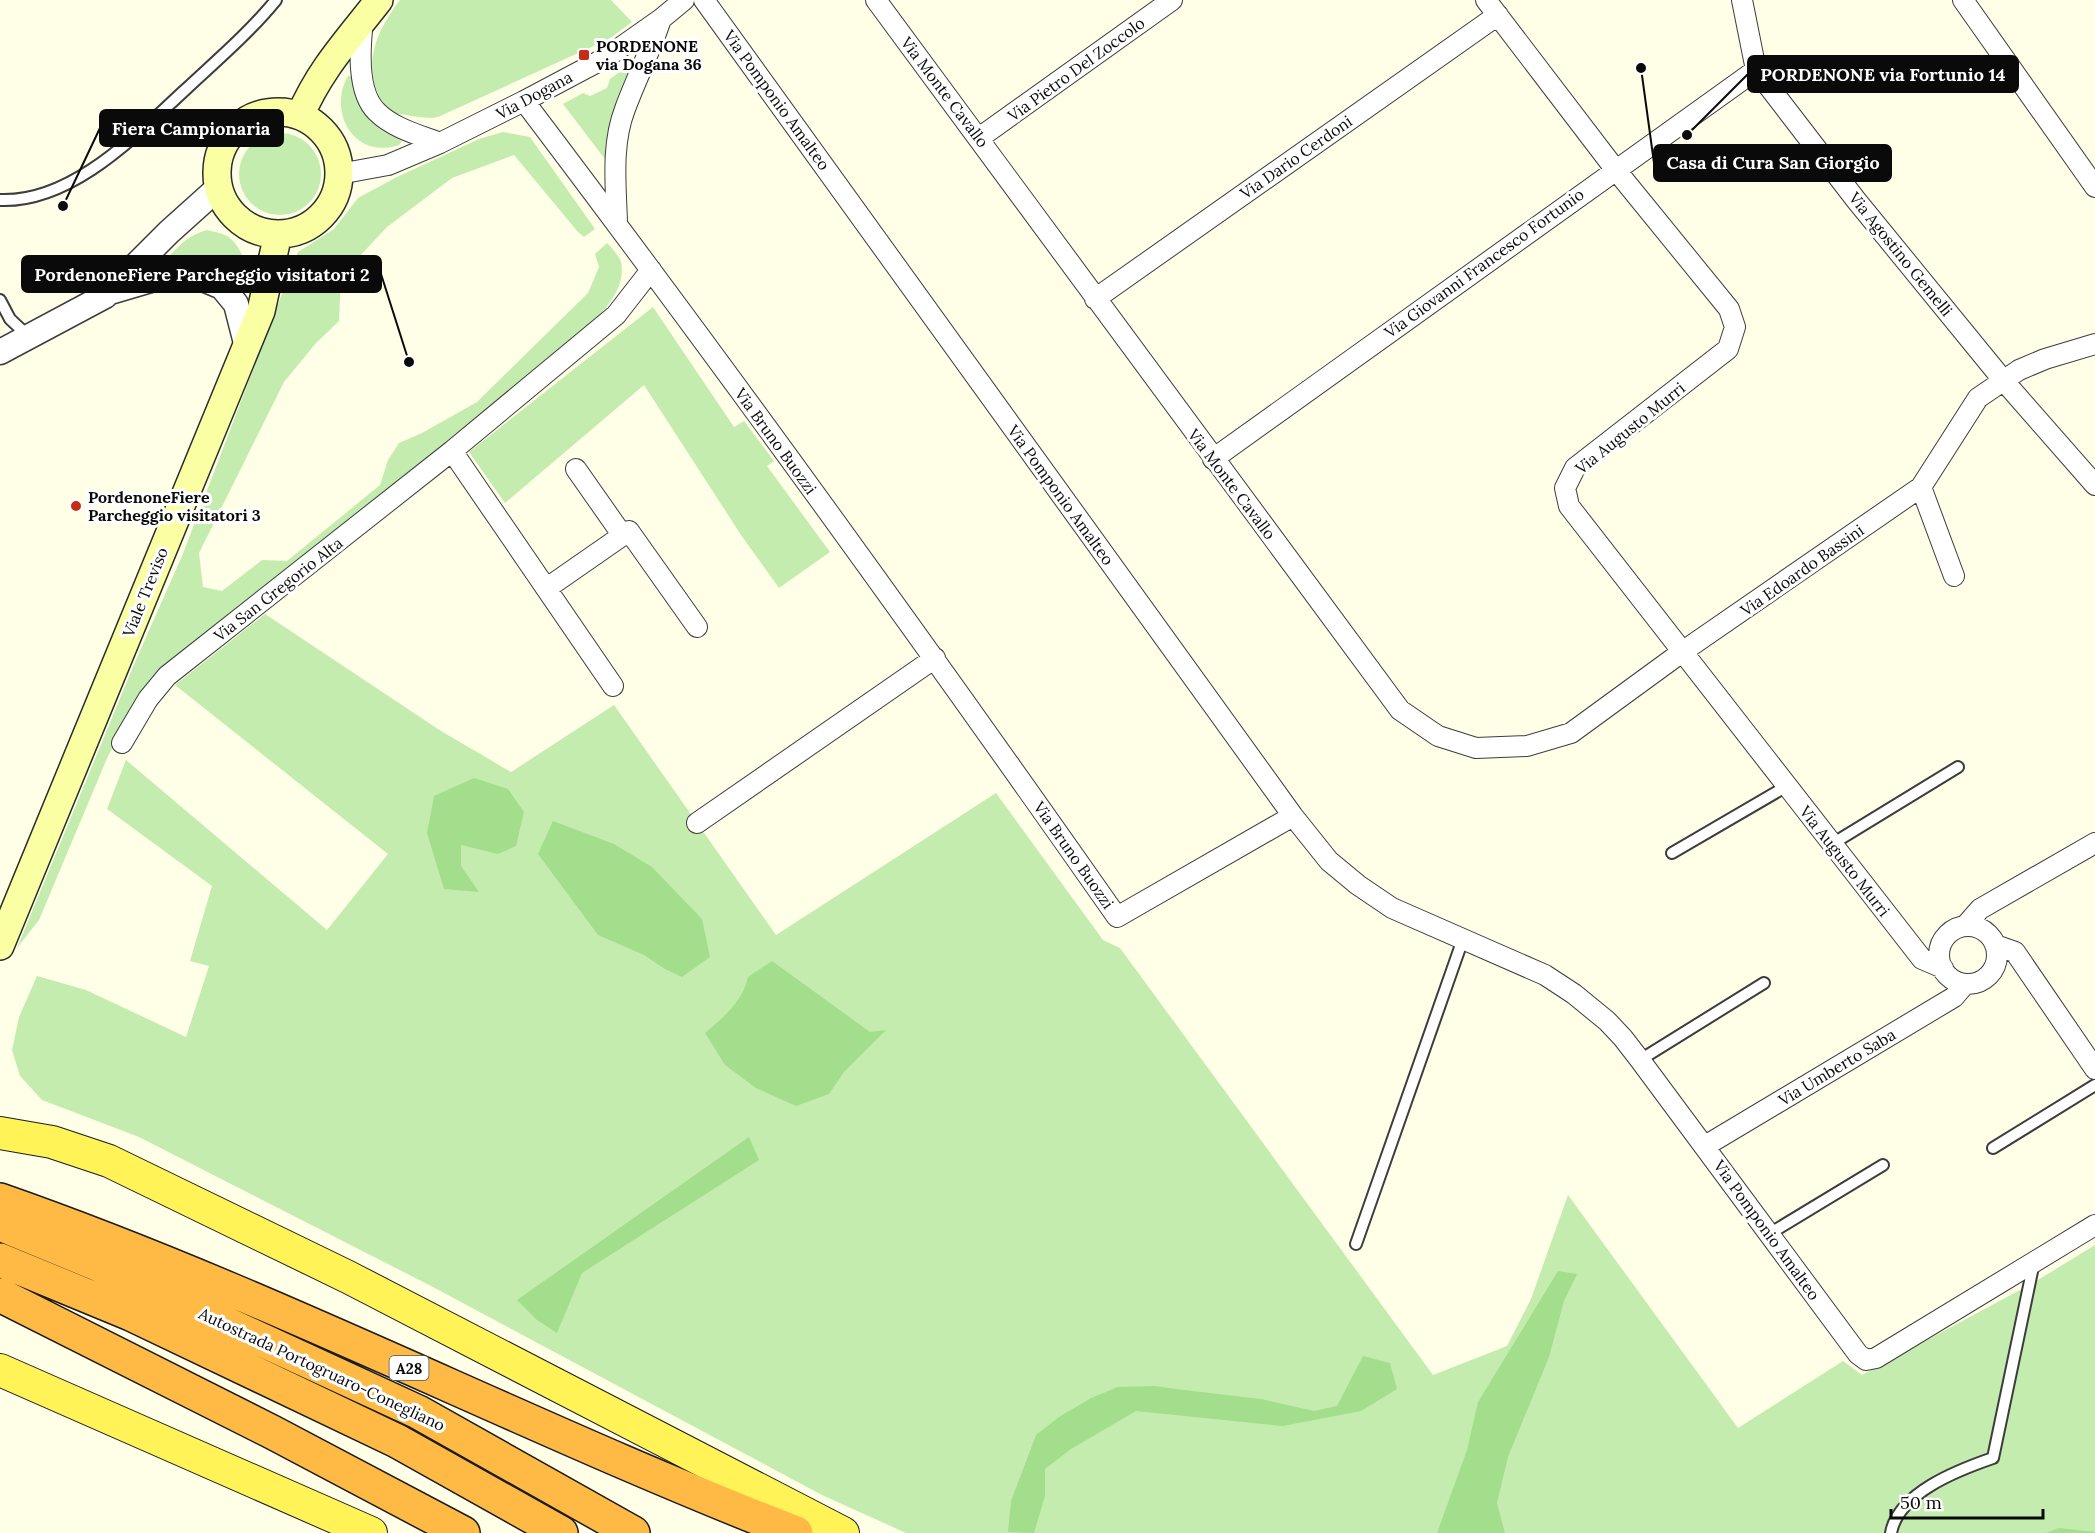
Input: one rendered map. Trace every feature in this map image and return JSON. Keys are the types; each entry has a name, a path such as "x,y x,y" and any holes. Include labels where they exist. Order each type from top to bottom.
{"highway":[{"name":"Autostrada Portogruaro-Conegliano","path":"9,1215 98,1264 418,1412 633,1533"},
{"name":"A28","path":"9,1215 122,1245 274,1308 600,1452 796,1533"},
{"name":"Autostrada Portogruaro-Conegliano","path":"2,1261 131,1314 397,1441 561,1533"},
{"path":"0,1295 272,1432 463,1533"}],"main road":[{"path":"300,116 308,95 327,63 371,10"},
{"path":"281,112 300,116 316,125 329,139 337,156 339,174 336,193 327,210 314,223 297,231 278,234 258,231 240,221 226,206 218,188 216,169 221,150 230,134 245,122 262,114 281,112"},
{"name":"Viale Treviso","path":"0,946 261,311 278,234"},
{"path":"0,1133 52,1142 109,1161 348,1277 843,1533"},
{"path":"0,1370 371,1533"}],"street":[{"name":"Via Dogana","path":"339,174 388,165 440,143 524,101 607,57 684,0"},
{"name":"Via Pomponio Amalteo","path":"704,0 1293,816 1329,861 1358,885 1392,908 1545,975 1574,994 1606,1021 1640,1060 1858,1354 1866,1360 1876,1358 2095,1224"},
{"name":"Via Monte Cavallo","path":"876,0 1400,710 1438,736 1476,748 1527,746 1571,733 1682,652"},
{"name":"Via Pietro Del Zoccolo","path":"979,138 1172,0"},
{"name":"Via Agostino Gemelli","path":"1742,0 1756,70 1856,200 2003,380 2095,485"},
{"path":"1963,0 2095,187"},
{"name":"Via Augusto Murri","path":"1492,8 1615,169 1729,309 1735,327 1728,349 1575,468 1565,488 1569,506 1922,959 1943,968"},
{"name":"Via Dario Cerdoni","path":"1095,298 1492,8"},
{"path":"371,10 359,52 362,76 368,96 376,111 405,130 440,143"},
{"path":"616,224 615,156 624,111 661,19"},
{"name":"Via Giovanni Francesco Fortunio","path":"1213,459 1756,70"},
{"name":"Via Bruno Buozzi","path":"524,101 651,270 935,658 1117,917 1293,816"},
{"path":"108,292 218,188"},
{"name":"Via San Gregorio Alta","path":"122,742 148,699 167,676 452,452 616,315 651,270"},
{"path":"0,352 108,292 154,279 191,274 222,288 236,304 247,346"},
{"name":"Via Edoardo Bassini","path":"1682,652 1921,487 1978,399 2003,380 2045,359 2095,344"},
{"path":"452,452 613,686"},
{"path":"576,469 623,536"},
{"path":"1921,487 1954,576"},
{"path":"547,588 629,531 697,627"},
{"path":"697,823 935,658"},
{"path":"1965,926 1983,930 1990,936 1997,954 1996,964 1991,973 1975,983 1965,984 1948,976 1943,968 1940,950 1943,941 1956,929 1965,926 1980,909 2095,843"},
{"path":"1995,945 2015,952 2095,1069"},
{"name":"Via Umberto Saba","path":"1705,1146 1953,997 1965,984"}],"lane":[{"path":"0,200 11,201 38,196 77,179 123,146 245,34 276,0"},
{"path":"0,300 10,319 28,336"},
{"path":"1832,844 1958,767"},
{"path":"1672,853 1787,786"},
{"path":"1356,1244 1463,939"},
{"path":"1640,1060 1764,983"},
{"path":"1993,1148 2095,1085"},
{"path":"1769,1234 1883,1165"},
{"path":"1891,1533 1897,1515 1916,1496 1959,1469 1993,1458 2034,1262"}],"green space":[{"path":"400,0 611,0 632,22 609,39 438,117 422,118 390,111 380,99 374,82 372,69 376,45 386,21"},
{"path":"634,61 620,94 610,129 608,163 563,104 583,93 590,96 607,88 610,79"},
{"path":"348,76 352,76 361,108 374,123 402,141 399,145 383,148 370,146 358,140 349,130 343,118 341,104 342,90"},
{"path":"503,132 530,137 595,229 584,237 578,232 514,155 452,178 387,227 341,276 339,321 316,343 284,382 199,553 203,587 222,591 262,560 287,561 380,485 388,460 399,443 422,433 477,402 588,293 599,267 595,254 607,243 621,262 622,274 613,297 597,318 570,344 137,703 108,756 39,920 17,948 135,662 182,556 298,252 334,229 358,198 479,139"},
{"path":"280,133 296,136 309,145 318,158 321,174 318,190 309,203 296,212 280,215 264,212 251,203 242,190 239,174 242,158 251,145 264,136"},
{"path":"207,230 227,236 240,250 247,272 244,295 207,268 163,263 188,239"},
{"path":"653,307 734,427 744,421 774,461 767,466 830,552 779,588 741,535 644,385 505,503 469,452"},
{"path":"265,614 441,731 511,772 614,705 776,935 996,793 1103,940 1120,948 1433,1375 1507,1346 1531,1299 1568,1195 1738,1428 1843,1361 1862,1375 2033,1283 2095,1245 2095,1533 906,1533 822,1495 431,1286 139,1137 42,1100 20,1076 12,1050 19,1017 37,976 86,990 186,1037 209,966 190,961 212,886 107,809 126,760 327,930 388,854 175,685"},
{"path":"474,778 508,789 524,812 516,846 498,854 461,845 461,866 479,892 444,889 427,833 434,796"},
{"path":"553,821 614,844 652,867 702,919 710,957 682,977 644,955 598,935 538,854"},
{"path":"772,961 870,1032 886,1030 844,1072 829,1094 796,1106 756,1088 725,1065 705,1033 737,1001 748,977"},
{"path":"749,1137 759,1160 582,1273 557,1333 537,1320 517,1300"},
{"path":"1558,1271 1577,1274 1564,1301 1549,1357 1508,1457 1497,1503 1505,1533 1437,1533 1467,1450 1478,1402"},
{"path":"1363,1356 1390,1363 1397,1389 1361,1411 1283,1426 1136,1411 1071,1449 1045,1469 1045,1496 1034,1533 1008,1532 1011,1501 1036,1435 1059,1417 1091,1398 1118,1387 1154,1386 1261,1399 1314,1411 1337,1406"},
{"path":"2059,1528 2095,1532 2095,1533 2046,1533"}],"place":[{"name":"PORDENONE via Dogana 36","path":"584,55"},
{"name":"Casa di Cura San Giorgio","path":"1641,68"},
{"name":"PORDENONE via Fortunio 14","path":"1687,135"},
{"name":"Fiera Campionaria","path":"63,206"},
{"name":"PordenoneFiere Parcheggio visitatori 2","path":"409,362"},
{"name":"PordenoneFiere Parcheggio visitatori 3","path":"76,506"}]}
